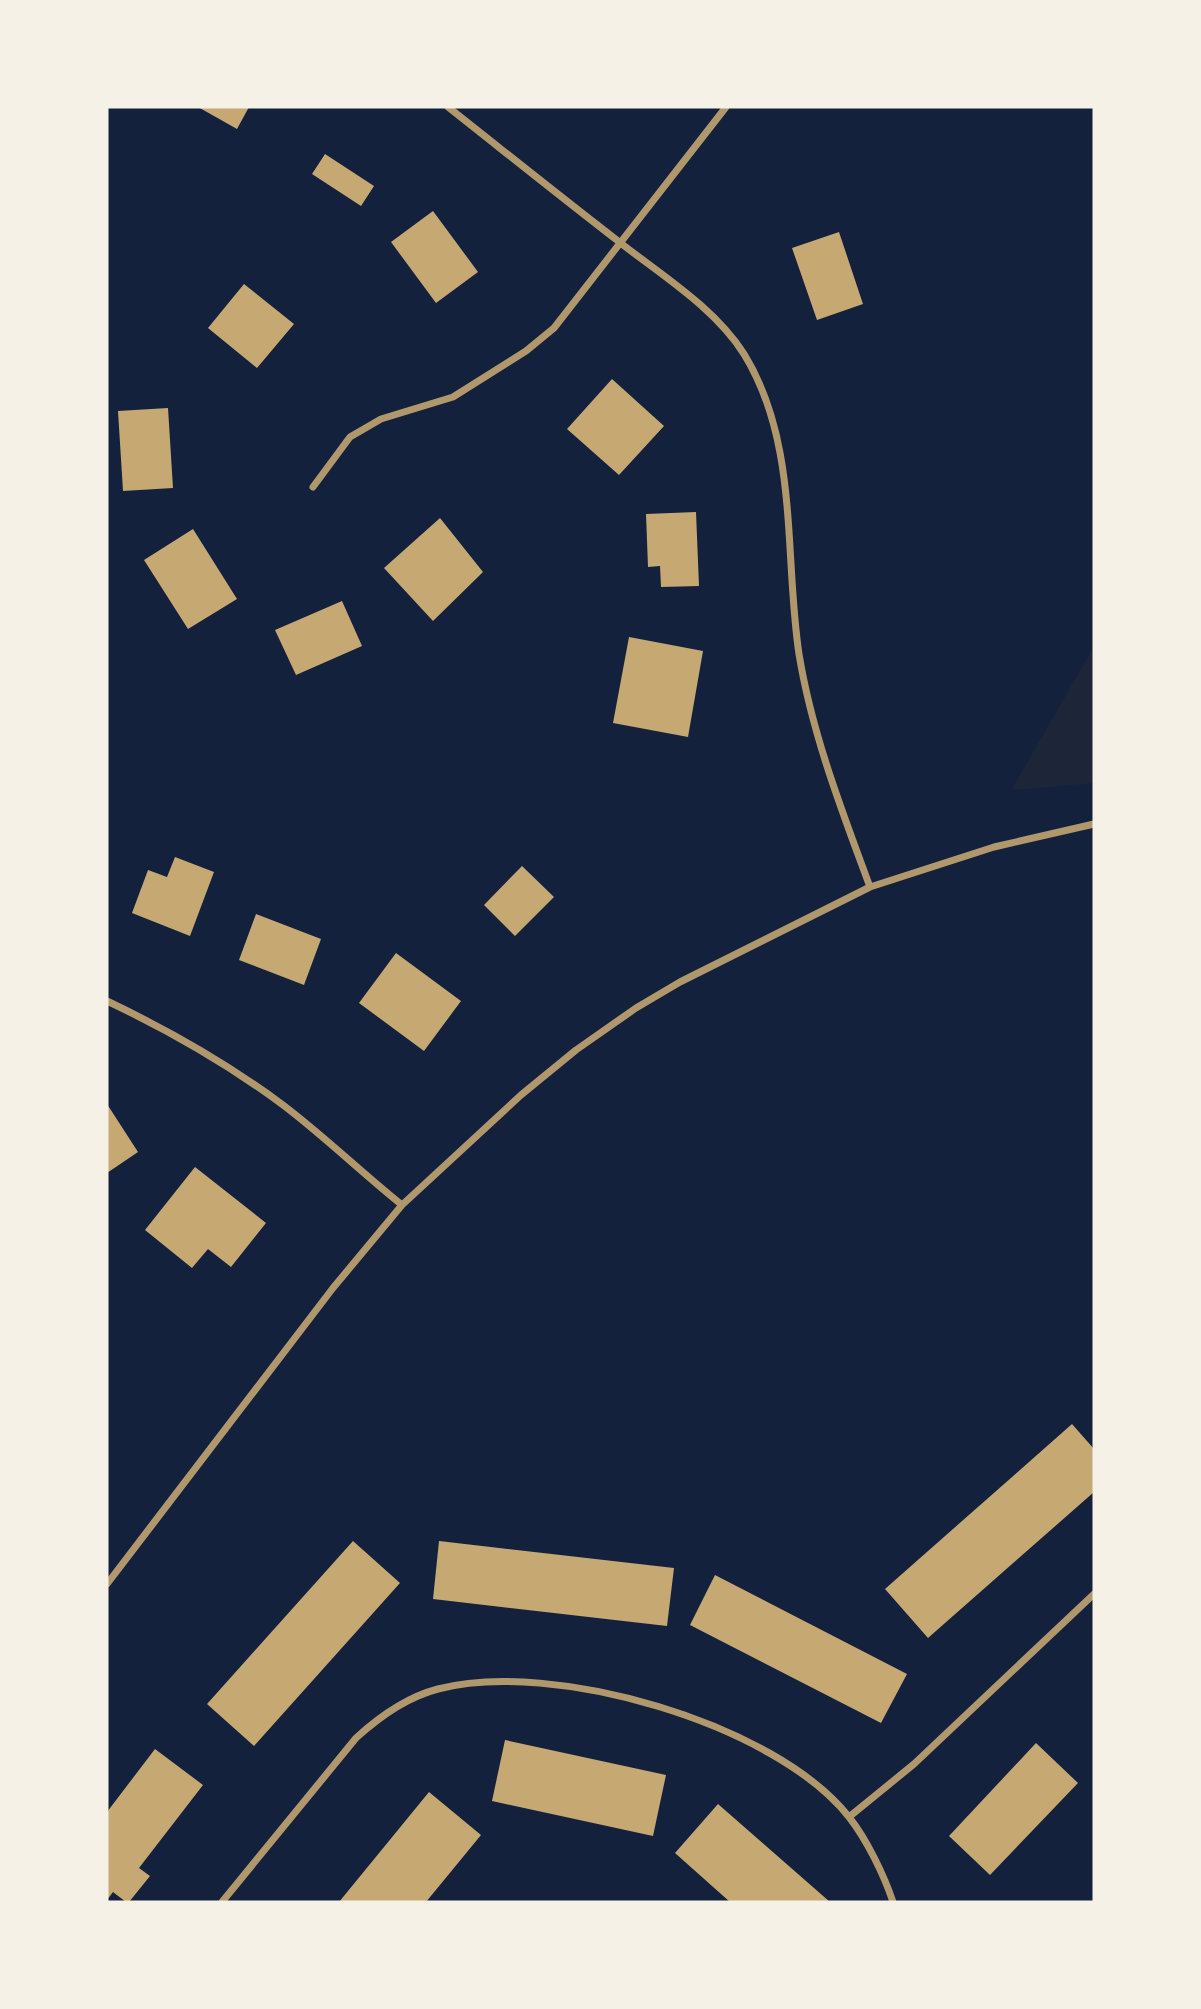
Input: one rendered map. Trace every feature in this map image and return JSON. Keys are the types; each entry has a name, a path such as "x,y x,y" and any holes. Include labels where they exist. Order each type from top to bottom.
{"street":[{"path":"448,107 677,286 716,321 743,353 759,384 772,423 785,491 799,652 809,705 870,887"},
{"path":"313,487 350,437 382,419 453,397 526,351 554,328 726,107"},
{"path":"107,1584 333,1288 402,1205 521,1095 576,1051 636,1008 691,976 870,887 993,847 1094,824"},
{"path":"107,1001 173,1034 284,1105 402,1205"},
{"path":"849,1817 914,1764 1094,1594"},
{"path":"222,1902 356,1738 375,1720 434,1690 499,1681 548,1684 644,1702 683,1714 777,1757 814,1783 849,1817 876,1863 893,1902"}],"shaded area":[{"path":"1094,646 1094,783 1012,790 1012,789"}],"building":[{"path":"198,107 249,107 237,129"},
{"path":"325,154 374,186 361,206 312,174"},
{"path":"433,211 478,272 436,303 391,242"},
{"path":"839,232 863,304 817,320 792,248"},
{"path":"244,284 294,324 257,368 208,328"},
{"path":"612,379 664,426 619,475 567,429"},
{"path":"168,408 173,488 123,491 118,411"},
{"path":"696,512 699,586 661,587 660,566 648,567 646,514"},
{"path":"440,518 483,572 433,621 384,568"},
{"path":"193,529 237,599 188,629 144,560"},
{"path":"342,601 362,646 296,675 275,630"},
{"path":"629,637 703,651 688,737 613,723"},
{"path":"175,857 214,872 190,936 132,913 148,870 167,877"},
{"path":"522,866 554,897 515,936 484,905"},
{"path":"256,914 321,939 304,985 239,960"},
{"path":"396,953 461,1001 424,1051 359,1003"},
{"path":"107,1104 138,1152 107,1173"},
{"path":"195,1167 266,1223 231,1267 208,1249 192,1268 145,1230"},
{"path":"1072,1424 1094,1449 1094,1492 928,1638 885,1589"},
{"path":"353,1541 400,1583 254,1746 207,1704"},
{"path":"439,1541 674,1568 667,1626 433,1599"},
{"path":"715,1575 907,1674 881,1723 690,1625"},
{"path":"505,1740 666,1775 653,1836 492,1801"},
{"path":"1036,1743 1078,1783 990,1875 949,1836"},
{"path":"155,1749 203,1785 139,1868 150,1876 129,1902 113,1892 107,1900 107,1812"},
{"path":"429,1792 481,1835 426,1902 339,1902"},
{"path":"718,1804 830,1902 730,1902 675,1853"}]}
